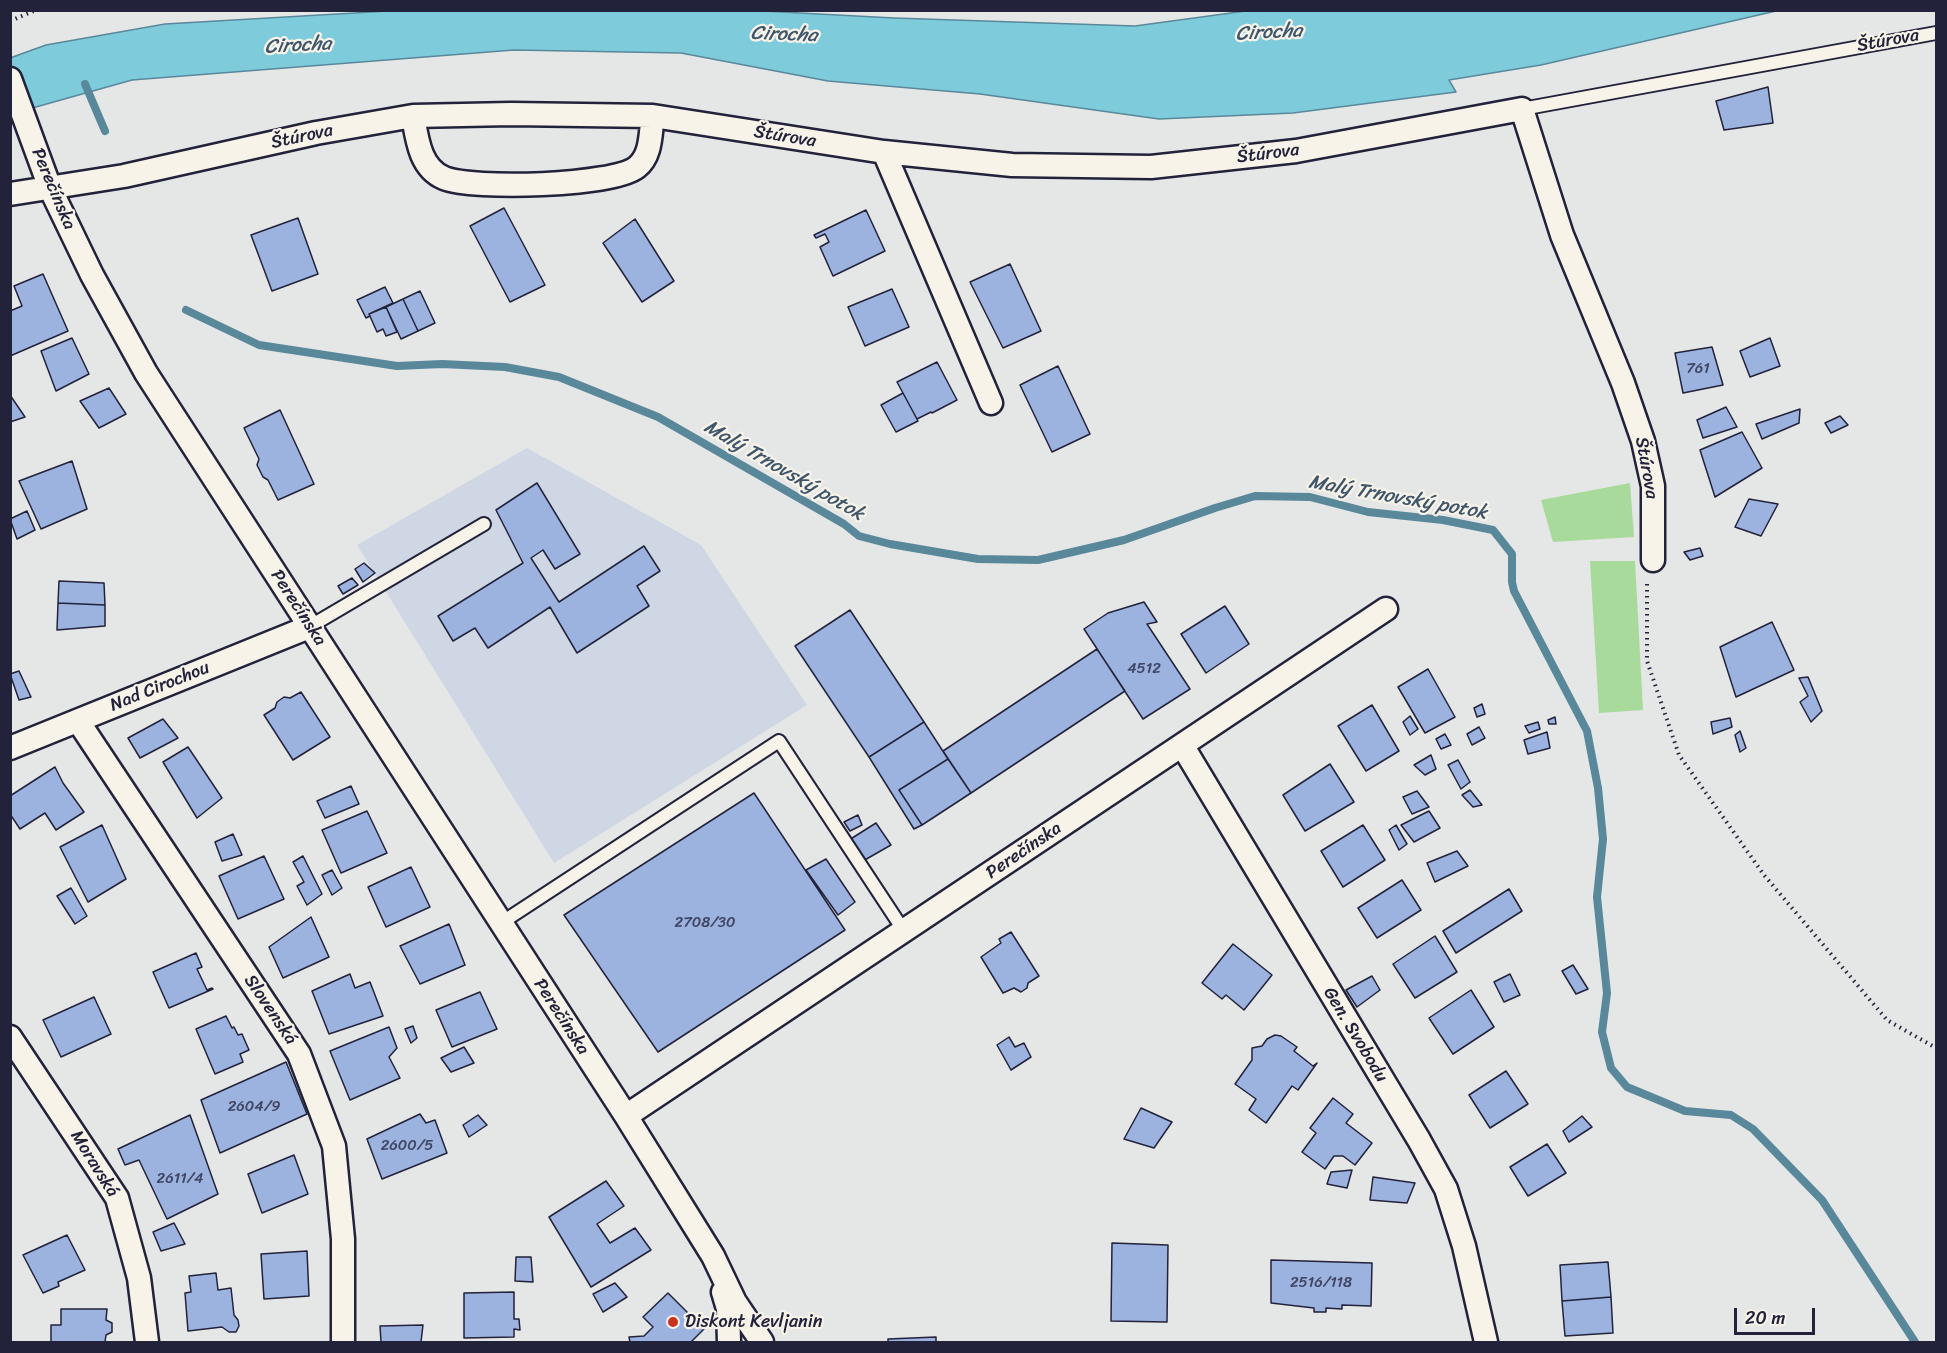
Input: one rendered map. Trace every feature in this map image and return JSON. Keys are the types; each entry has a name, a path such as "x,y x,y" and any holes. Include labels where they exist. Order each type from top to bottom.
{"street":[{"name":"Perečínska","path":"10,79 50,188 92,275 146,373 626,1116 712,1256 735,1302 762,1342"},
{"name":"Štúrova","path":"10,194 124,176 316,133 412,116 511,114 653,116 884,152 1012,165 1151,167 1296,151 1522,109 1562,235 1623,383 1643,441 1653,486 1653,560"},
{"path":"412,116 418,145 426,163 443,178 478,185 591,182 623,175 638,166 648,154 653,116"},
{"path":"884,152 991,403"},
{"name":"Perečínska","path":"626,1116 1386,609"},
{"name":"Nad Cirochou","path":"10,748 309,627"},
{"name":"Slovenská","path":"78,721 299,1054 334,1146 344,1239 343,1342"},
{"name":"Gen. Svobodu","path":"1182,745 1419,1140 1446,1189 1464,1246 1486,1342"},
{"name":"Moravská","path":"10,1037 117,1198 139,1278 147,1342"},
{"name":"Perečínska","path":"712,1256 752,1305 775,1342"},
{"name":"Perečínska","path":"712,1256 728,1309 729,1342"},
{"name":"Perečínska","path":"752,1305 760,1327 762,1342"}],"lane":[{"name":"Štúrova","path":"1522,109 1936,33"},
{"path":"309,627 484,524"},
{"path":"501,923 779,741 904,931"}],"path":[{"path":"10,21 36,10"},
{"path":"1653,560 1647,584 1647,661 1679,755 1764,875 1887,1020 1936,1047"}],"shaded area":[{"path":"527,448 701,545 807,705 554,863 357,545"}],"green space":[{"path":"1630,483 1634,537 1553,542 1541,500"},
{"path":"1590,561 1635,561 1643,710 1599,713"}],"water":[{"name":"Cirocha","path":"406,10 744,10 894,18 1135,26 1253,10 1776,11 1541,65 1449,80 1456,92 1293,113 1159,119 980,94 828,81 681,53 514,50 132,80 11,114 10,58 46,45 165,24"}],"building":[{"path":"1768,87 1773,123 1724,130 1716,101"},
{"path":"504,208 545,285 510,302 470,226"},
{"path":"866,210 885,251 833,276 820,247 829,242 825,234 816,238 814,235"},
{"path":"298,218 318,274 272,291 251,235"},
{"path":"635,219 674,281 642,302 603,243"},
{"path":"1010,264 1041,331 1003,348 970,282"},
{"path":"43,274 68,331 10,356 10,311 22,306 14,286"},
{"path":"385,287 393,303 369,314 370,316 366,318 357,300"},
{"path":"892,289 909,327 865,346 848,307"},
{"path":"420,291 435,323 418,331 403,299"},
{"path":"403,299 418,331 401,339 386,307"},
{"path":"386,307 397,332 386,336 383,329 377,332 369,314"},
{"path":"72,338 89,374 56,391 41,351"},
{"path":"1770,338 1780,366 1750,377 1740,351"},
{"path":"1712,347 1723,385 1683,393 1675,353"},
{"path":"937,362 957,400 917,419 897,382"},
{"path":"1058,366 1090,434 1052,452 1020,385"},
{"path":"109,388 126,414 99,428 80,401"},
{"path":"903,393 918,421 896,432 881,405"},
{"path":"10,395 25,417 10,422"},
{"path":"1726,407 1737,427 1703,438 1697,420"},
{"path":"1800,409 1799,423 1762,439 1756,424"},
{"path":"280,410 314,484 278,500 257,465 259,459 244,428"},
{"path":"1840,416 1848,425 1831,433 1825,423"},
{"path":"1742,432 1762,468 1715,497 1700,450"},
{"path":"72,461 87,509 41,529 19,481"},
{"path":"537,483 580,554 555,569 543,550 531,558 559,602 644,546 660,571 637,586 649,606 577,653 550,607 488,648 475,628 453,641 438,616 523,563 496,510"},
{"path":"1749,499 1778,504 1761,536 1735,527"},
{"path":"27,511 35,530 17,539 10,519"},
{"path":"1700,548 1703,556 1690,560 1684,552"},
{"path":"364,563 375,573 363,582 355,569"},
{"path":"352,578 358,585 343,594 338,586"},
{"path":"59,581 104,583 105,605 58,603"},
{"path":"1144,602 1157,622 1147,624 1190,689 1143,719 1084,629 1108,613"},
{"path":"58,603 105,605 105,626 57,630"},
{"path":"1225,606 1249,644 1206,673 1181,634"},
{"path":"850,610 924,722 869,757 795,646"},
{"path":"1772,622 1794,670 1736,697 1720,647"},
{"path":"1097,649 1125,691 971,793 943,751"},
{"path":"1428,669 1455,717 1425,733 1398,687"},
{"path":"19,671 31,697 19,700 10,674"},
{"path":"1808,677 1822,711 1811,722 1800,702 1808,696 1799,678"},
{"path":"301,692 330,737 293,760 264,715 275,708 277,702 284,697 290,698"},
{"path":"1482,704 1485,714 1477,717 1474,708"},
{"path":"1372,705 1399,751 1366,771 1338,726"},
{"path":"1410,716 1418,729 1410,735 1403,722"},
{"path":"1555,717 1556,724 1549,724 1548,720"},
{"path":"1730,718 1732,727 1713,734 1711,722"},
{"path":"163,719 178,738 140,758 128,738"},
{"path":"924,722 948,759 899,790 922,825 914,829 869,757"},
{"path":"1538,722 1540,729 1529,733 1525,726"},
{"path":"1479,727 1485,738 1472,745 1467,734"},
{"path":"1740,731 1746,748 1740,752 1735,735"},
{"path":"1547,732 1550,748 1528,754 1524,740"},
{"path":"1445,734 1451,745 1441,749 1436,739"},
{"path":"188,747 222,798 197,818 163,762"},
{"path":"1431,755 1436,769 1425,775 1414,765"},
{"path":"948,759 971,793 922,825 899,790"},
{"path":"1458,760 1470,782 1461,789 1448,765"},
{"path":"1330,764 1354,802 1305,831 1283,795"},
{"path":"55,767 63,783 84,812 56,830 45,813 20,829 10,814 10,796"},
{"path":"351,786 359,804 325,818 317,801"},
{"path":"1470,790 1482,805 1473,807 1462,795"},
{"path":"1417,791 1429,807 1412,814 1403,797"},
{"path":"754,793 845,930 658,1052 564,915"},
{"path":"367,811 387,853 341,873 322,830"},
{"path":"1429,811 1440,828 1414,842 1401,825"},
{"path":"858,815 862,825 850,831 844,822"},
{"path":"876,823 891,845 863,861 849,840"},
{"path":"102,825 126,879 88,902 60,847"},
{"path":"1363,825 1385,860 1343,887 1321,851"},
{"path":"1396,825 1407,844 1399,850 1389,830"},
{"path":"233,834 242,855 222,861 215,842"},
{"path":"1457,851 1468,866 1435,882 1427,863"},
{"path":"264,856 284,899 238,919 219,876"},
{"path":"303,856 322,894 307,905 297,886 304,882 293,862"},
{"path":"826,859 855,902 838,915 806,870"},
{"path":"411,867 430,907 386,927 368,887"},
{"path":"332,870 342,888 332,895 322,875"},
{"path":"1402,880 1421,910 1377,938 1358,908"},
{"path":"71,888 87,916 75,924 57,896"},
{"path":"1509,889 1522,911 1456,953 1443,931"},
{"path":"311,917 329,957 283,978 269,947"},
{"path":"449,924 465,965 420,984 400,946"},
{"path":"1011,932 1039,976 1028,983 1027,988 1021,992 1014,988 1003,993 981,957 1001,943 999,939"},
{"path":"1435,936 1457,972 1415,998 1393,964"},
{"path":"1233,944 1272,975 1244,1010 1226,995 1222,999 1202,983"},
{"path":"196,953 202,967 197,969 207,990 213,989 169,1008 153,972"},
{"path":"1573,965 1588,989 1576,994 1562,971"},
{"path":"350,974 355,988 370,982 383,1016 329,1034 312,991"},
{"path":"1510,974 1520,995 1504,1002 1494,982"},
{"path":"1372,976 1380,990 1357,1007 1346,990"},
{"path":"1471,990 1494,1027 1453,1054 1429,1018"},
{"path":"480,992 497,1029 452,1047 436,1010"},
{"path":"94,997 111,1034 61,1057 43,1020"},
{"path":"226,1016 238,1035 242,1034 249,1050 240,1054 243,1062 215,1074 196,1029"},
{"path":"413,1026 417,1038 411,1043 405,1029"},
{"path":"389,1027 397,1048 389,1057 400,1078 350,1100 330,1051"},
{"path":"1275,1035 1281,1036 1297,1047 1294,1051 1313,1066 1317,1063 1298,1090 1292,1086 1266,1123 1249,1110 1256,1099 1235,1084 1252,1060 1252,1048 1262,1046 1267,1039"},
{"path":"1009,1037 1015,1047 1024,1043 1031,1057 1011,1070 997,1045"},
{"path":"464,1047 474,1063 451,1072 441,1058"},
{"path":"286,1062 307,1114 220,1153 201,1100"},
{"path":"1506,1071 1528,1104 1490,1128 1469,1095"},
{"path":"1333,1098 1353,1114 1346,1123 1372,1143 1355,1165 1343,1156 1334,1156 1325,1169 1302,1152 1316,1133 1310,1128"},
{"path":"1141,1108 1172,1122 1154,1148 1124,1139"},
{"path":"420,1114 426,1123 435,1120 447,1153 382,1179 367,1139"},
{"path":"190,1115 218,1194 167,1219 139,1160 125,1165 118,1149"},
{"path":"478,1115 487,1125 469,1137 463,1125"},
{"path":"1582,1116 1592,1127 1569,1142 1563,1131"},
{"path":"1547,1144 1566,1173 1528,1196 1510,1167"},
{"path":"294,1155 308,1194 262,1213 248,1174"},
{"path":"1352,1170 1347,1188 1327,1184 1331,1172"},
{"path":"1373,1177 1415,1183 1407,1203 1370,1200"},
{"path":"606,1181 624,1206 597,1224 610,1243 635,1228 651,1250 591,1287 549,1217"},
{"path":"174,1223 185,1244 161,1251 153,1232"},
{"path":"67,1235 85,1270 58,1282 59,1286 43,1293 23,1255"},
{"path":"1112,1243 1168,1245 1167,1322 1111,1321"},
{"path":"307,1251 309,1296 264,1299 261,1254"},
{"path":"516,1257 531,1257 533,1282 515,1281"},
{"path":"1271,1260 1372,1263 1371,1306 1342,1305 1342,1309 1326,1308 1326,1312 1314,1312 1314,1308 1271,1303"},
{"path":"1608,1262 1611,1297 1562,1301 1560,1265"},
{"path":"216,1273 218,1290 231,1288 234,1315 239,1326 236,1332 229,1332 222,1327 188,1331 185,1293 191,1292 189,1276"},
{"path":"615,1283 627,1297 603,1312 593,1294"},
{"path":"514,1292 514,1319 519,1319 520,1330 514,1329 514,1337 464,1338 464,1293"},
{"name":"Diskont Kevljanin","path":"668,1293 704,1329 691,1342 630,1342 629,1337 644,1336 653,1327 643,1317"},
{"path":"1611,1297 1613,1333 1565,1336 1562,1301"},
{"path":"61,1309 107,1309 106,1320 112,1323 112,1332 106,1335 105,1342 51,1342 51,1325 61,1325"},
{"path":"423,1325 421,1342 381,1342 380,1326"},
{"path":"936,1337 936,1342 888,1342 888,1339"}],"waterway":[{"name":"Malý Trnovský potok","path":"85,84 105,131"},
{"name":"Malý Trnovský potok","path":"186,310 259,345 397,366 442,364 505,367 559,377 658,417 844,524 859,536 890,544 978,559 1038,560 1124,540 1255,496 1310,497 1368,512 1443,520 1493,530 1512,554 1514,591 1587,731 1598,788 1603,839 1597,897 1607,993 1602,1032 1611,1068 1627,1087 1685,1111 1731,1115 1753,1129 1822,1200 1915,1342"}],"place":[{"name":"Diskont Kevljanin","path":"673,1322"}]}
